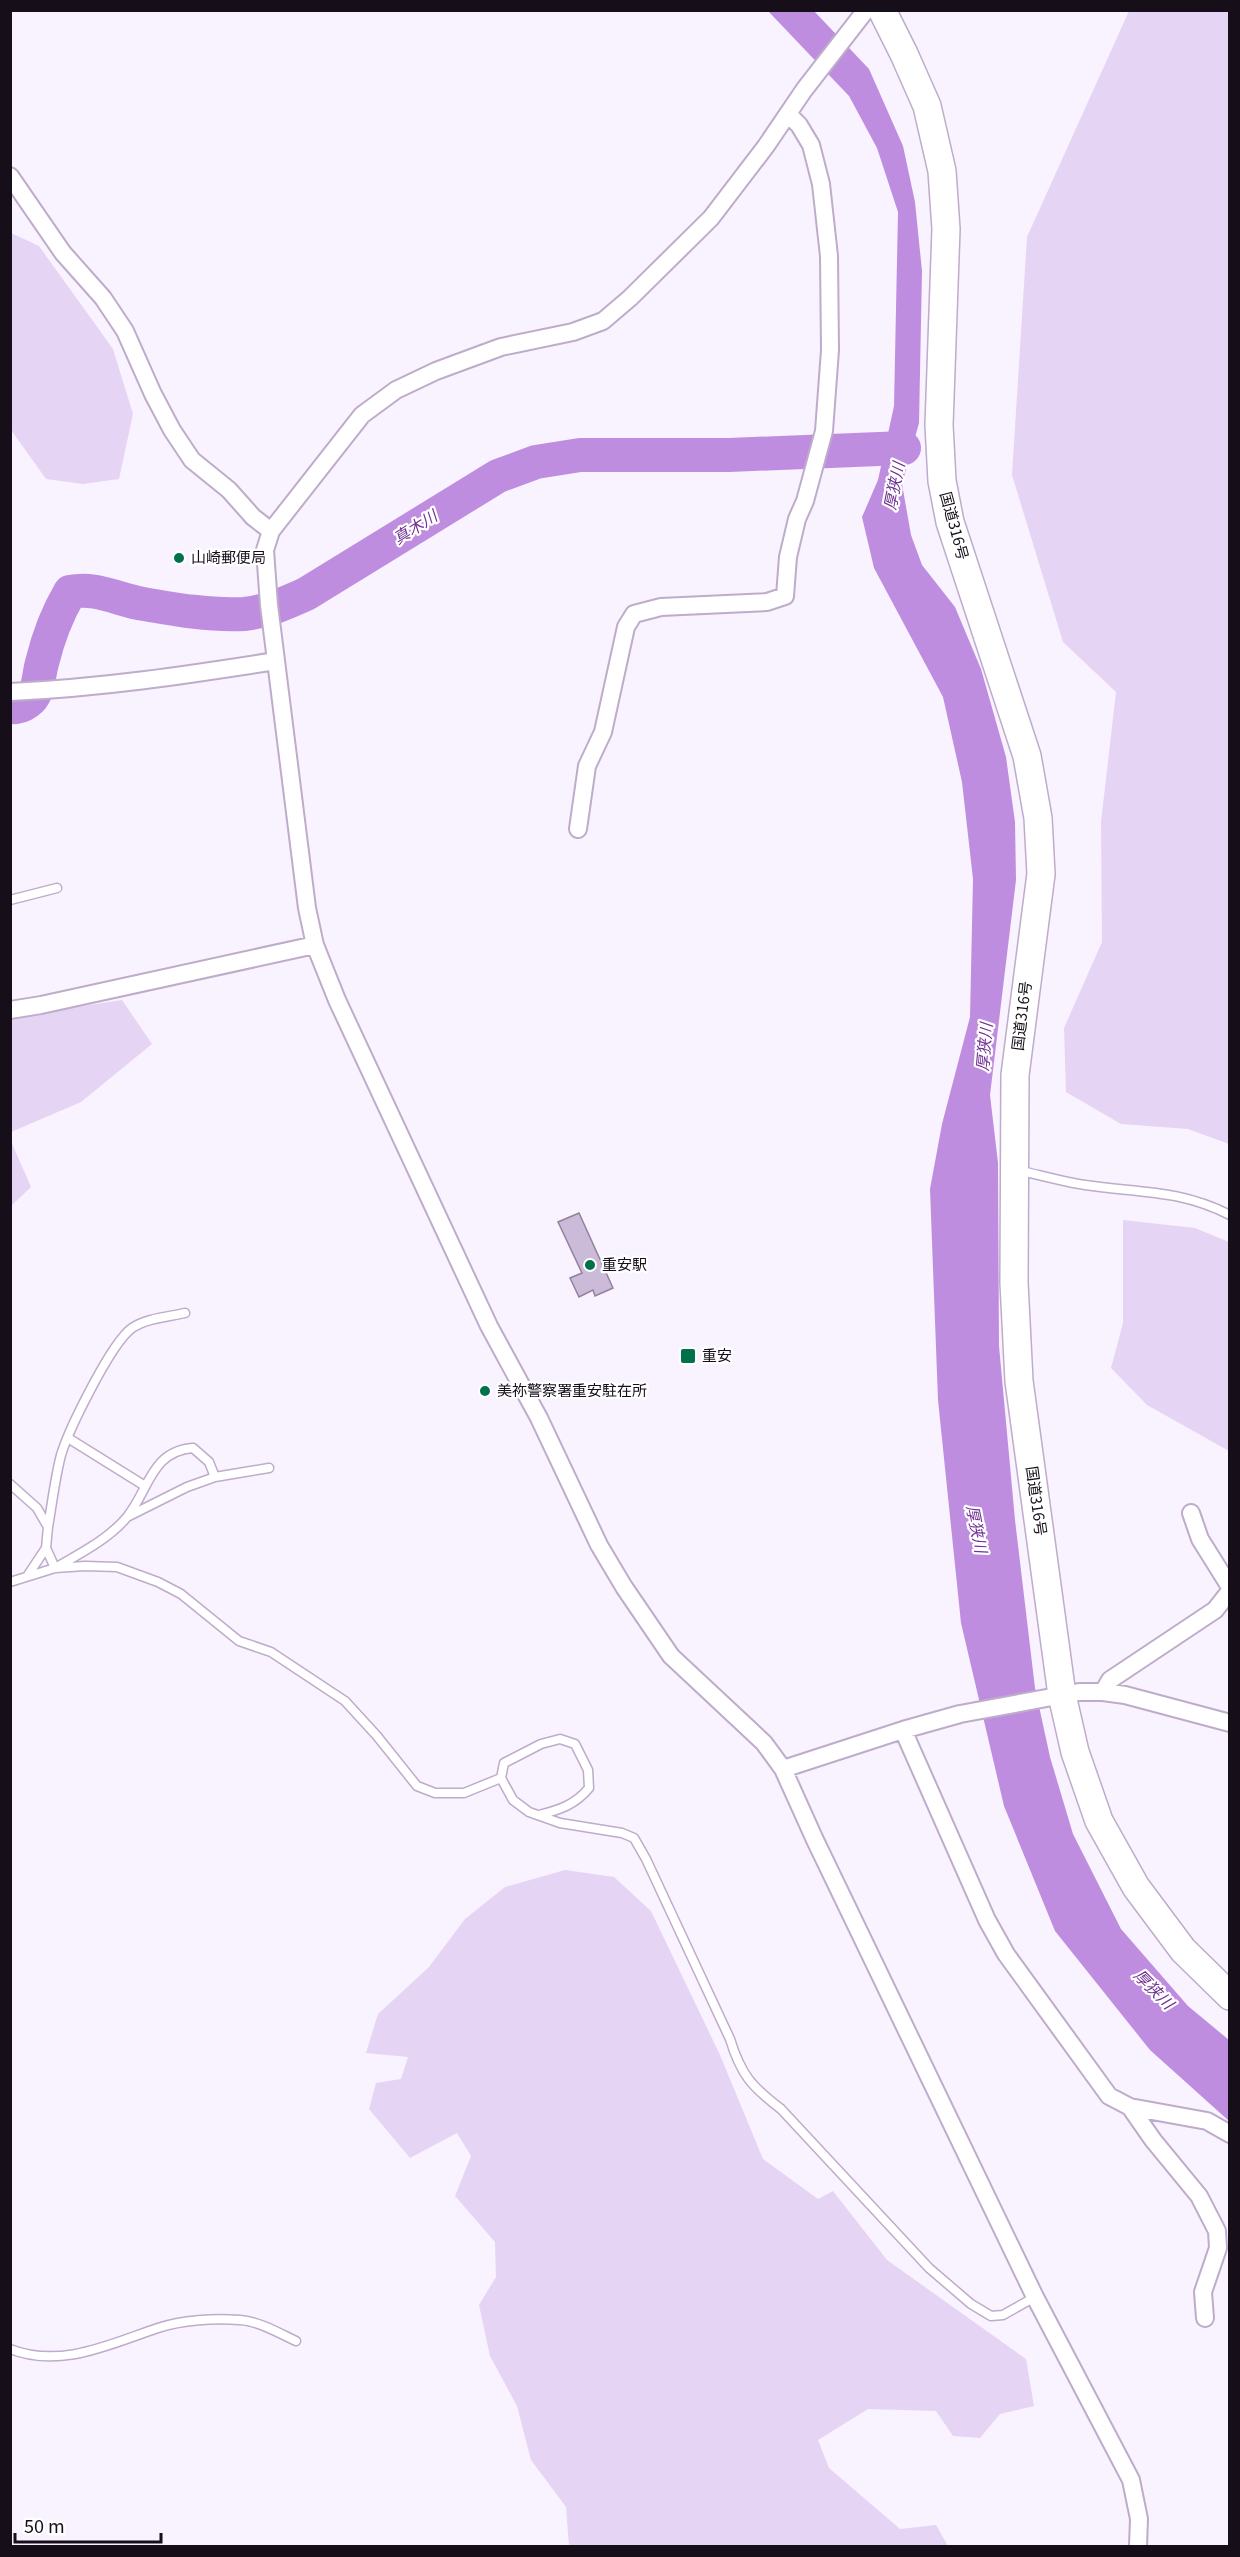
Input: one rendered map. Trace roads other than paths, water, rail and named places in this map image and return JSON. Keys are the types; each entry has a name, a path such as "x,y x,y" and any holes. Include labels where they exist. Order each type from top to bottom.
{"highway":[{"name":"国道316号","path":"882,10 927,106 942,171 946,229 939,425 942,481 950,522 1027,756 1038,818 1041,874 1015,1075 1014,1283 1019,1381 1056,1697 1099,1821 1136,1887 1183,1950 1230,1996"}],"street":[{"path":"866,10 804,90 789,114 711,218 630,298 603,321 573,332 501,347 436,371 396,390 362,415 271,531 265,550 276,661 307,908 315,945 337,1000 489,1326 540,1418 599,1545 624,1587 671,1656 764,1743 783,1769 1035,2297 1131,2480 1139,2519 1138,2547"},
{"path":"578,829 587,766 603,732 626,627 634,614 661,607 767,602 785,596 788,557 797,519 806,501 824,431 830,350 829,256 821,184 811,145 789,114"},
{"path":"10,176 63,253 104,298 125,331 172,430 192,460 229,490 253,517 271,531"},
{"path":"10,692 69,690 154,680 276,661"},
{"path":"10,1010 315,945"},
{"path":"1191,1514 1200,1539 1230,1587"},
{"path":"1103,1692 1110,1680 1215,1610 1230,1591"},
{"path":"783,1769 960,1714 1056,1697 1103,1692 1230,1723"},
{"path":"903,1730 982,1909 1006,1954 1109,2096 1130,2108 1207,2121 1230,2134"},
{"path":"1130,2108 1199,2196 1217,2231 1218,2248 1203,2292 1205,2318"}],"lane":[{"path":"10,900 57,888"},
{"path":"1014,1169 1085,1185 1159,1191 1209,1204 1230,1215"},
{"path":"28,1575 46,1548 61,1456 116,1344 133,1328 149,1320 185,1313"},
{"path":"68,1438 145,1486"},
{"path":"127,1517 165,1458 180,1449 194,1448 209,1462 215,1477"},
{"path":"55,1568 100,1540 127,1517 187,1488 215,1477 269,1468"},
{"path":"10,1484 37,1509 48,1527"},
{"path":"46,1548 55,1568"},
{"path":"10,1582 55,1568 117,1567 158,1582 180,1594 238,1641 271,1652 345,1701 417,1786 435,1793 464,1793 501,1778"},
{"path":"538,1815 564,1808 580,1799 589,1788 588,1770 574,1744 560,1740 541,1744 504,1763 501,1778 513,1800 538,1815 560,1823 622,1833 634,1838 730,2039 738,2064 757,2091 781,2109 929,2268 971,2304 991,2316 1003,2315 1035,2297"},
{"path":"10,2349 22,2354 70,2356 106,2347 160,2327 206,2320 242,2320 296,2341"}],"water":[{"name":"厚狭川","path":"768,11 814,11 869,69 903,146 915,202 922,271 919,423 902,484 911,535 922,565 955,607 981,669 1006,757 1015,822 1016,880 990,1095 998,1163 999,1346 1015,1520 1035,1688 1050,1757 1073,1834 1121,1929 1188,2006 1229,2040 1229,2121 1150,2050 1055,1931 1004,1806 961,1623 938,1400 930,1189 942,1124 970,1017 973,879 962,782 943,697 874,568 862,517 878,480 894,406 898,212 877,148 849,96"}],"waterway":[{"name":"真木川","path":"10,707 24,704 34,695 50,635 70,592 96,592 138,603 191,612 252,613 276,607 306,594 498,476 536,462 580,455 729,455 904,448"}],"place":[{"name":"山崎郵便局","path":"179,558"},
{"name":"重安駅","path":"590,1265"},
{"name":"重安","path":"688,1356"},
{"name":"美祢警察署重安駐在所","path":"485,1391"}]}
